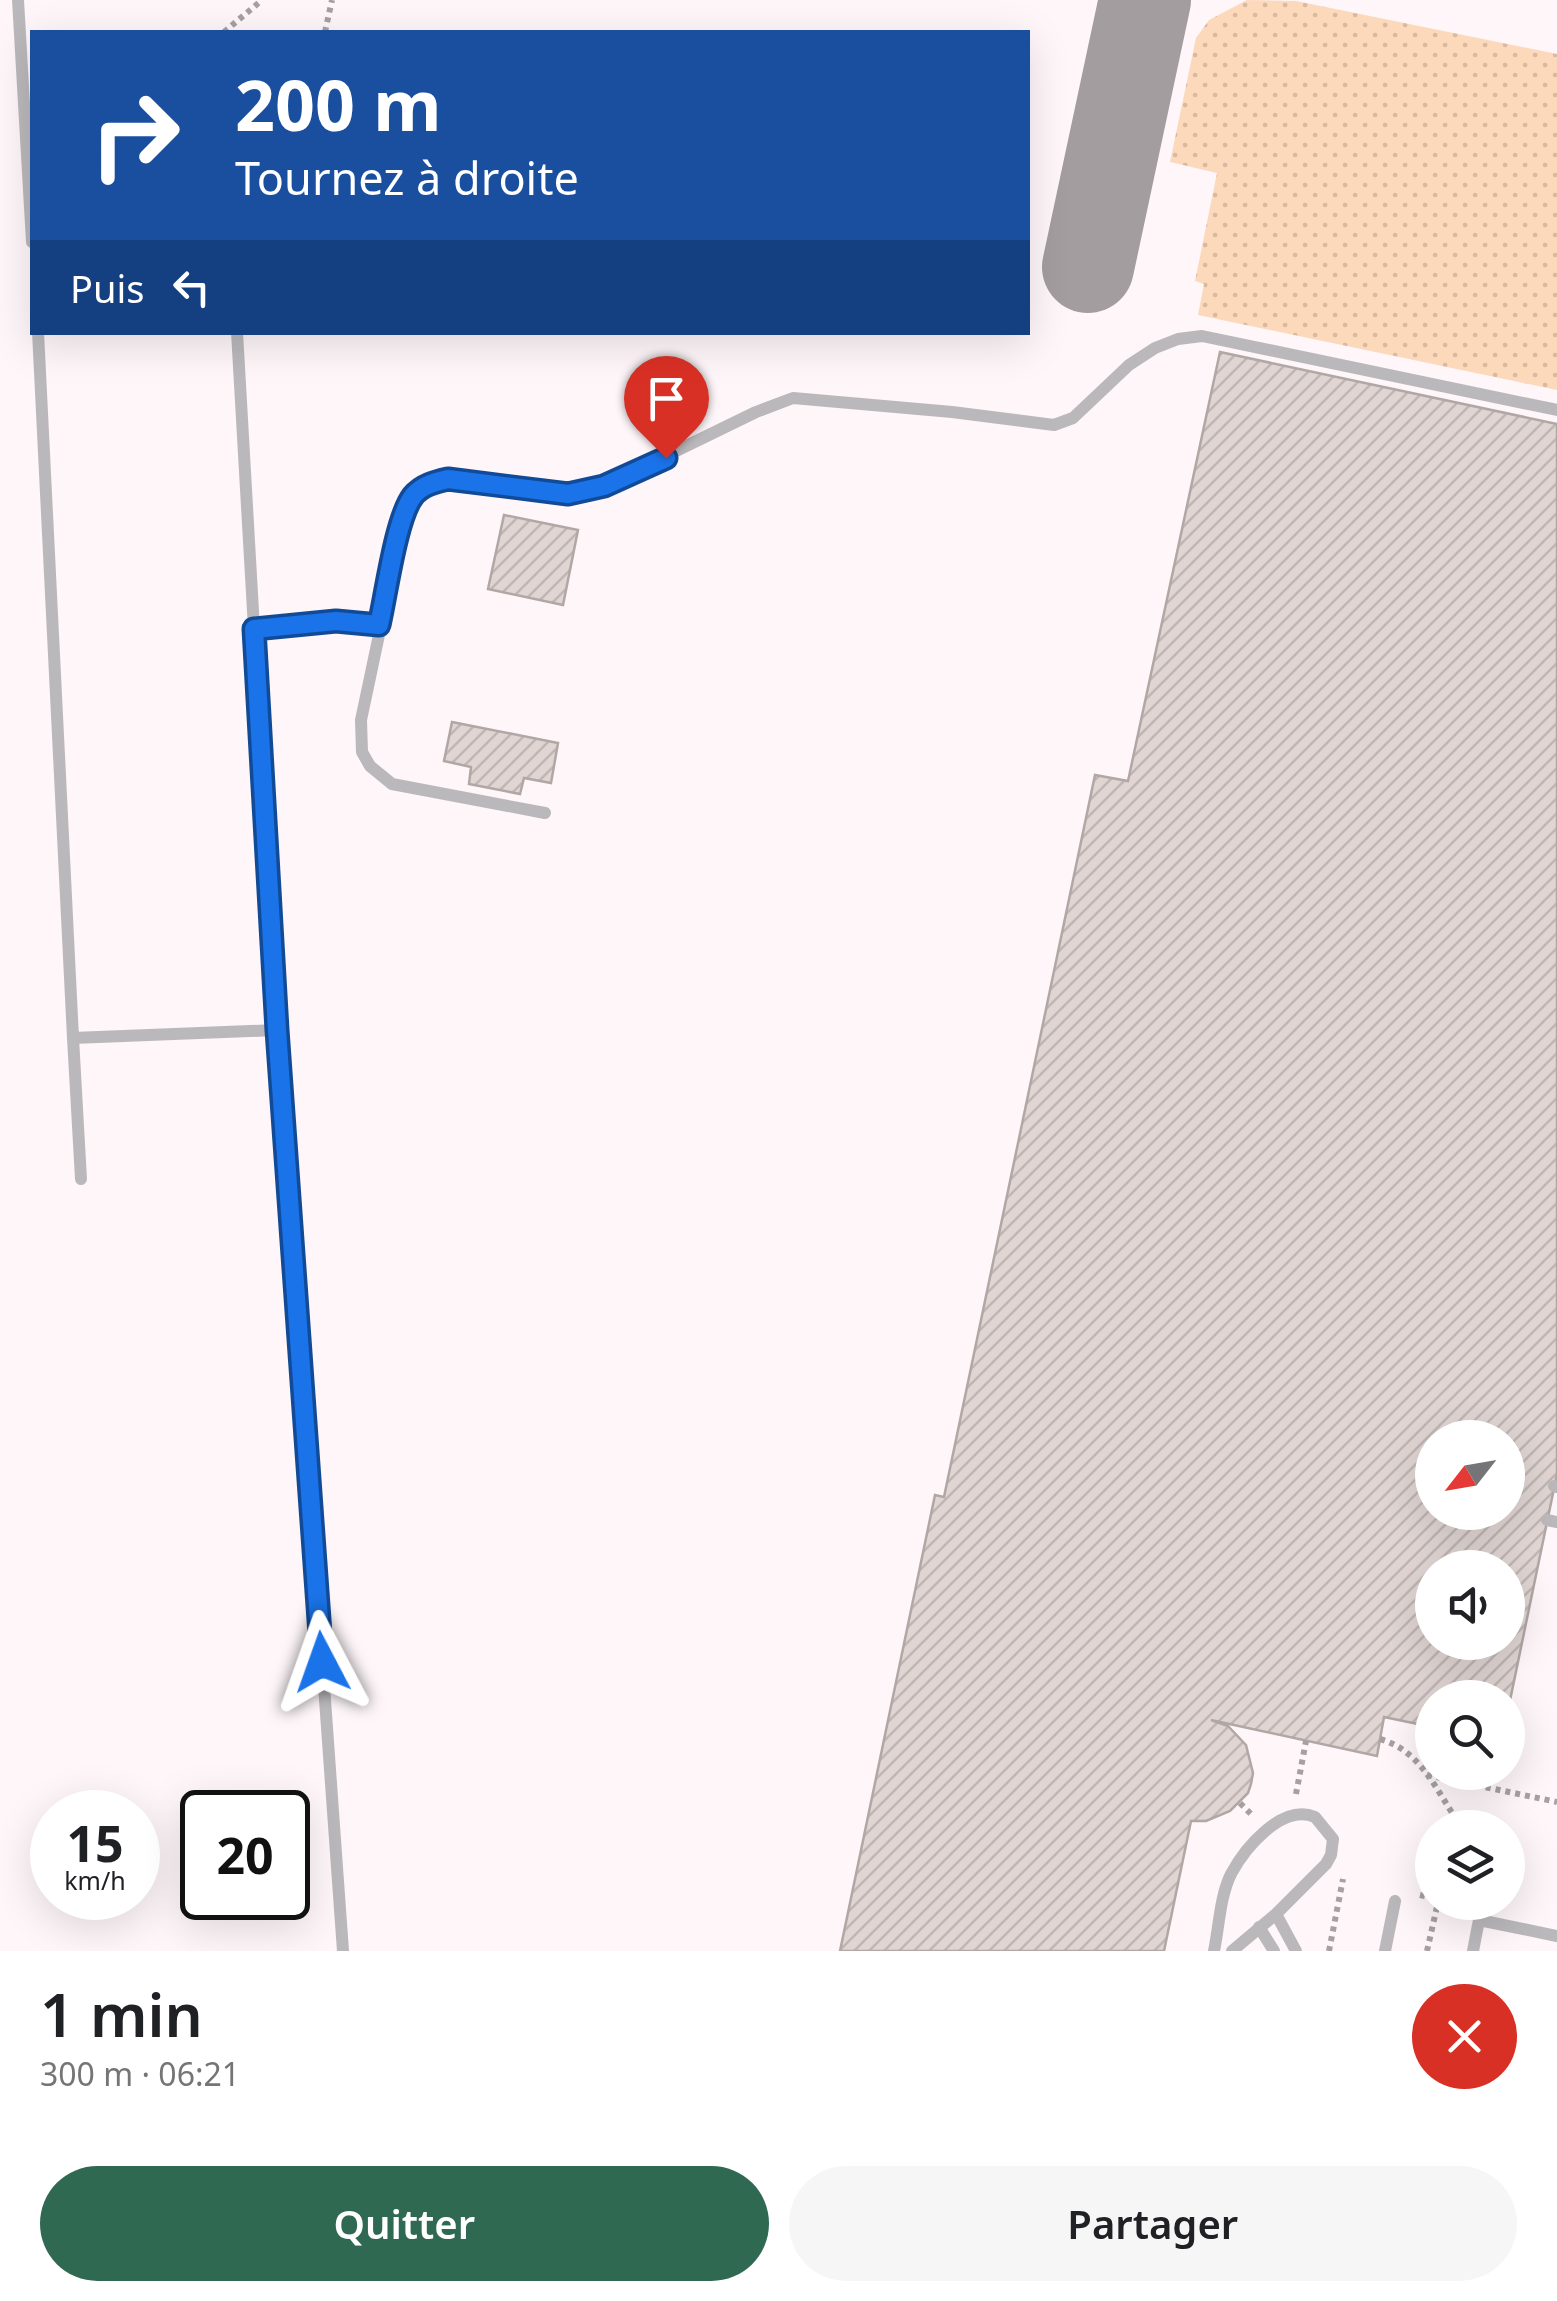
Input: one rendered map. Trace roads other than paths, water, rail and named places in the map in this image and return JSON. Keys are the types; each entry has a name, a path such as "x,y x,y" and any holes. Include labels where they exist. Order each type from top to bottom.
{"lane":[{"path":"18,0 30,207"},
{"path":"38,335 80,1179"},
{"path":"238,335 277,1030 343,1951"},
{"path":"545,813 392,784 370,766 362,752 361,720 379,625 405,512 420,489 448,479 568,494 604,486 793,398 1054,425 1073,418 1129,365 1155,348 1178,339 1202,336 1557,410"},
{"path":"254,629 336,621 379,625"},
{"path":"72,1038 277,1030"},
{"path":"1214,1951 1232,1873 1271,1827 1289,1816 1307,1814 1322,1822 1332,1840 1331,1855 1312,1880 1232,1951"},
{"path":"1385,1951 1395,1902"},
{"path":"1276,1914 1296,1951"},
{"path":"1473,1951 1480,1920 1557,1936"},
{"path":"1259,1928 1274,1951"}]}
